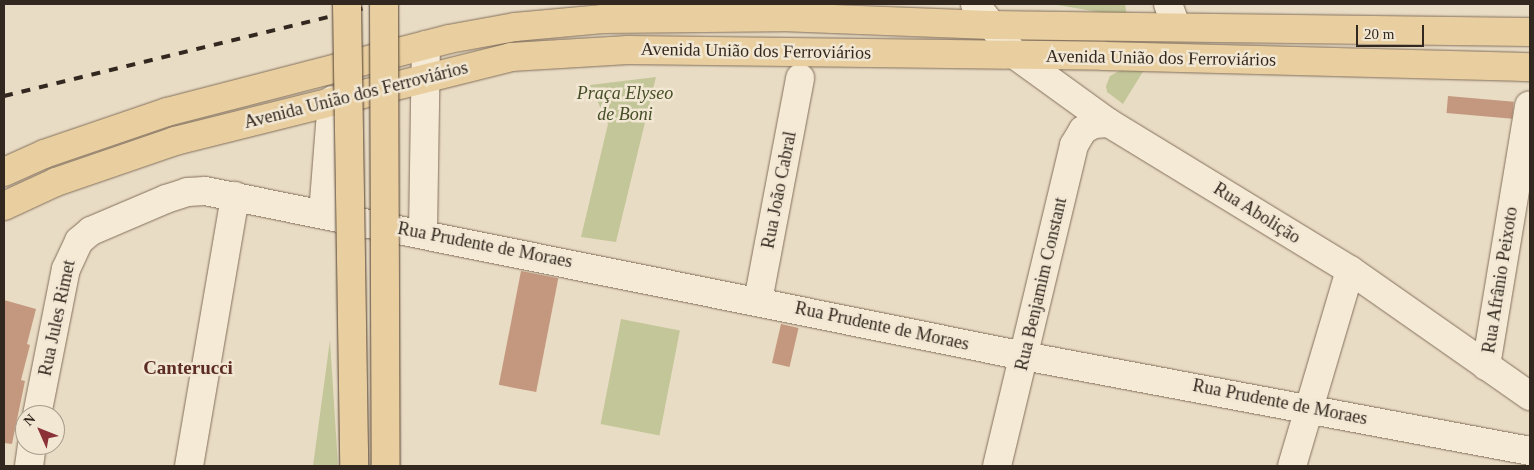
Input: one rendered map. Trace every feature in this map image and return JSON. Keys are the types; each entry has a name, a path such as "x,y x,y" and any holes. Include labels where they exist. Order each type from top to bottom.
{"main road":[{"path":"347,4 354,466"},
{"path":"384,4 386,466"},
{"name":"Avenida União dos Ferroviários","path":"4,172 44,154 167,112 426,45 515,27 603,19 780,18 896,13 1172,15 1530,32"},
{"name":"Avenida União dos Ferroviários","path":"4,206 56,182 176,141 332,100 511,57 628,50 1014,55 1530,67"}],"street":[{"name":"Rua Abolição","path":"983,14 1014,55 1109,122 1350,270 1530,396"},
{"path":"423,232 426,45"},
{"name":"Rua João Cabral","path":"758,301 800,78"},
{"path":"323,214 332,100"},
{"name":"Rua Afrânio Peixoto","path":"1486,366 1529,106"},
{"name":"Rua Benjamim Constant","path":"997,466 1074,145 1083,130 1094,124 1109,122"},
{"name":"Rua Jules Rimet","path":"39,405 66,269 79,241 91,231 187,192 204,191 235,196"},
{"path":"189,466 235,196"},
{"name":"Rua Prudente de Moraes","path":"235,196 423,232 1024,356 1310,407 1530,451"},
{"path":"1292,466 1350,270"}],"green space":[{"path":"1052,4 1125,4 1127,17"},
{"path":"1123,69 1144,70 1123,104 1107,92 1106,86 1110,76"},
{"name":"Praça Elyseo de Boni","path":"656,77 616,242 581,237 608,124 590,85"},
{"path":"621,319 680,330 659,435 601,424"},
{"path":"330,340 338,466 313,466"}],"building":[{"path":"1448,96 1514,102 1512,119 1447,113"},
{"path":"521,271 558,278 536,392 499,385"},
{"path":"4,300 36,309 27,344 30,345 21,380 25,381 20,405 15,405 15,429 12,444 4,443"},
{"path":"781,324 799,328 790,367 772,363"}],"railway":[{"path":"4,96 380,4"}],"district":[{"name":"Canterucci","path":"188,368"}]}
